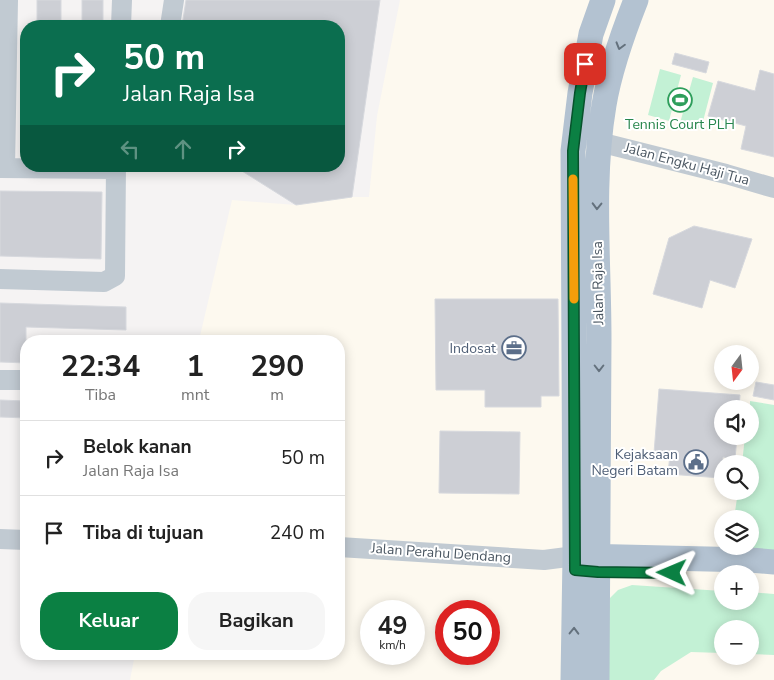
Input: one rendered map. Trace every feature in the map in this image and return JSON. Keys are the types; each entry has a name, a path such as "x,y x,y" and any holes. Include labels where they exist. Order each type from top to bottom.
{"main road":[{"name":"Jalan Raja Isa","path":"586,563 573,151 580,93 591,34 603,0"},
{"name":"Jalan Raja Isa","path":"586,563 599,294 596,210 599,142 607,94 624,32 636,0"},
{"path":"586,563 750,560 774,562"},
{"path":"586,563 714,573"},
{"path":"573,680 586,563"},
{"path":"586,563 597,680"},
{"path":"759,575 774,577"}],"street":[{"path":"8,0 2,168 20,168"},
{"path":"121,20 122,0"},
{"path":"171,20 174,0"},
{"name":"Jalan Engku Haji Tua","path":"599,142 774,188"},
{"path":"0,278 104,282 115,276 116,172"},
{"path":"0,380 20,380"},
{"path":"0,539 20,540"},
{"name":"Jalan Perahu Dendang","path":"345,547 586,563"}],"shaded area":[{"path":"400,0 774,0 774,680 130,680 134,660 345,660 345,335 200,335 232,200 296,205 352,197 369,197 377,116"}],"green space":[{"path":"660,69 681,75 669,121 648,115"},
{"path":"693,77 713,83 701,129 680,123"},
{"path":"759,402 774,405 774,558 741,555 759,555 759,510 735,510 737,500 759,500 759,455 743,455 744,445 759,445"},
{"path":"632,585 714,590 714,610 759,610 759,593 774,594 774,655 759,654 759,620 714,620 714,653 691,652 661,671 654,680 601,680 610,598 618,590"}],"building":[{"path":"37,0 61,0 61,20 37,20"},
{"path":"82,0 103,0 103,20 82,20"},
{"path":"186,0 380,0 352,197 296,205 244,172 345,172 345,20 183,20"},
{"path":"675,53 709,62 706,73 672,64"},
{"path":"760,70 774,74 774,157 741,149 746,126 708,116 718,81 755,91"},
{"path":"0,191 102,192 101,259 0,256"},
{"path":"694,226 752,239 735,288 710,280 702,308 653,294 669,238"},
{"path":"435,299 558,299 559,396 541,396 541,407 485,407 485,390 436,390"},
{"path":"0,303 126,307 126,330 26,327 26,335 20,335 20,363 0,362"},
{"path":"759,382 774,385 774,400 753,396 754,390 759,390"},
{"path":"659,389 740,395 740,400 714,400 714,445 736,445 735,455 714,455 714,477 668,474 670,454 654,453"},
{"path":"0,400 20,401 20,418 0,417"},
{"path":"440,431 520,432 519,494 439,493"}],"slow traffic":[{"path":"573,179 574,299"}],"place":[{"name":"Tennis Court PLH","path":"680,100"},
{"name":"Indosat","path":"514,348"},
{"name":"Kejaksaan Negeri Batam","path":"696,462"}],"route":[{"path":"585,64 573,151 575,570 672,573"}]}
